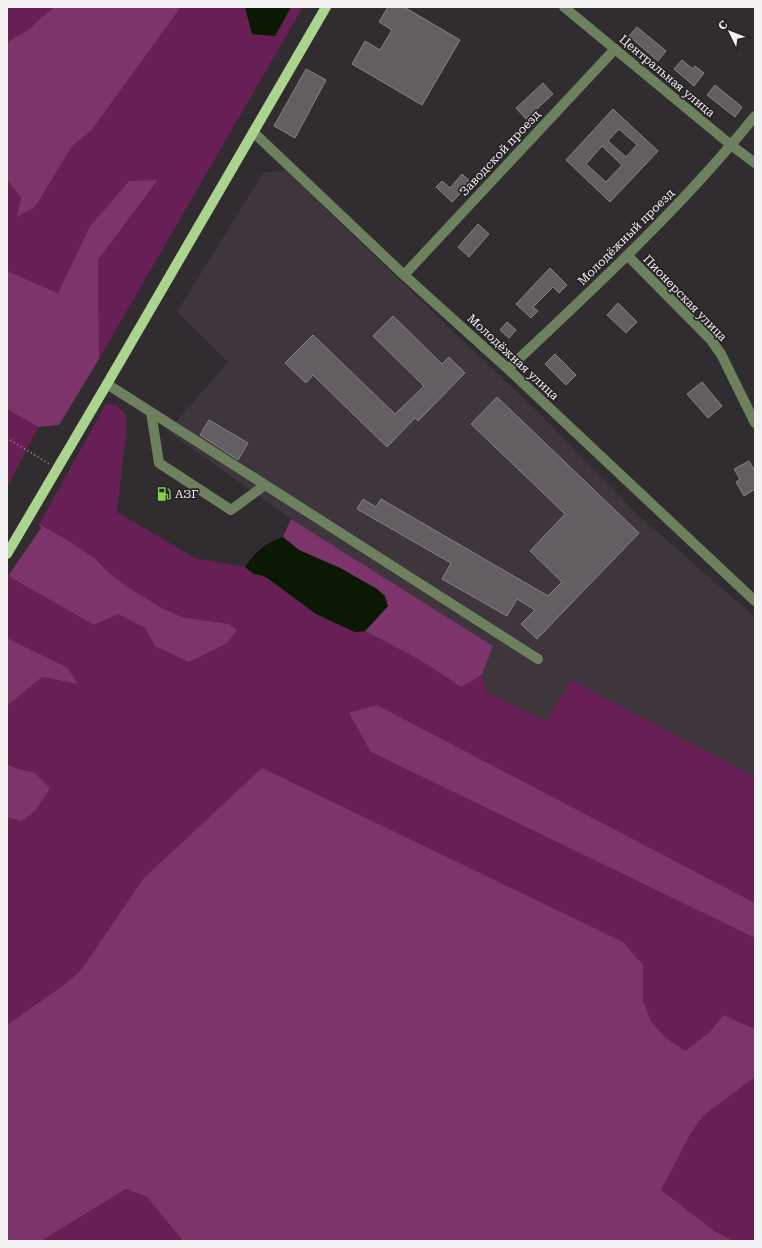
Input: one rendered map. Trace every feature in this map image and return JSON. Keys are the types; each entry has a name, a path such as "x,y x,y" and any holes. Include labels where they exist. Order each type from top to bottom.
{"main road":[{"path":"7,554 326,7"}],"street":[{"name":"Центральная улица","path":"564,7 731,146 755,163"},
{"name":"Заводской проезд","path":"404,275 615,49"},
{"name":"Молодёжный проезд","path":"508,369 628,256 731,146 755,116"},
{"name":"Молодёжная улица","path":"253,132 404,275 508,369 755,601"},
{"name":"Пионерская улица","path":"628,256 711,340 721,354 755,423"},
{"path":"107,384 538,659"},
{"path":"151,412 159,463 231,510 265,485"}],"path":[{"path":"7,438 57,469"}],"shaded area":[{"path":"7,7 55,7 28,30 7,42"},
{"path":"55,7 181,7 91,131 73,145 35,207 17,217 21,197 7,180 7,42 28,30"},
{"path":"181,7 245,7 252,34 275,36 291,7 303,7 99,359 98,260 158,181 129,181 90,226 58,293 7,271 7,180 21,197 17,217 35,207 73,145 91,131"},
{"path":"245,7 291,7 275,36 252,34"},
{"path":"285,170 543,417 637,514 755,617 755,774 753,776 571,680 546,721 486,692 482,675 493,646 291,519 168,431 228,362 177,312 263,173"},
{"path":"158,180 98,260 99,359 59,425 38,427 7,409 7,271 58,293 90,226 129,181"},
{"path":"106,404 117,405 126,415 126,435 117,512 195,558 245,567 254,574 264,576 316,614 355,632 365,631 420,660 461,687 482,675 486,692 546,721 571,680 753,776 755,774 755,903 377,705 371,752 755,938 755,1029 723,1015 710,1032 685,1051 665,1037 651,1021 643,1000 643,965 143,879 81,970 65,984 7,1025 7,817 20,821 35,773 15,768 7,764 7,706 42,677 78,684 68,668 7,638 8,576 94,625 118,614 145,628 155,646 229,624 182,617 162,608 126,586 64,538 39,524"},
{"path":"7,409 38,427 7,488"},
{"path":"291,519 493,646 482,675 461,687 420,660 365,631 388,606 377,589 340,568 299,550 283,537"},
{"path":"39,524 64,538 94,558 109,573 126,586 162,608 182,617 229,624 237,630 227,643 189,662 155,646 145,628 118,614 94,625 8,576 41,528"},
{"path":"283,537 299,550 340,568 377,589 385,596 388,606 365,631 355,632 316,614 264,576 254,574 245,567 261,548"},
{"path":"7,638 68,668 78,684 42,677 7,706"},
{"path":"377,705 755,903 755,938 371,752 349,713"},
{"path":"7,764 15,768 35,773 50,788 34,811 20,821 7,817"},
{"path":"262,768 623,942 643,965 643,1000 651,1021 665,1037 685,1051 710,1032 723,1015 755,1029 755,1077 703,1116 691,1133 661,1190 713,1230 733,1241 183,1241 147,1197 126,1189 41,1241 7,1241 7,1025 65,984 81,970 143,879"},
{"path":"755,1077 755,1241 733,1241 713,1230 660,1190 691,1133 703,1116"},
{"path":"126,1189 147,1197 183,1241 41,1241"}],"building":[{"path":"388,7 404,7 460,40 422,105 352,64 365,41 380,50 392,30 379,22"},
{"path":"637,27 666,51 658,61 629,36"},
{"path":"682,60 693,69 695,66 704,73 694,86 674,69"},
{"path":"306,69 326,80 295,138 274,126"},
{"path":"543,83 553,94 526,119 516,108"},
{"path":"715,85 742,107 735,117 707,95"},
{"path":"613,109 658,151 610,202 566,160","holes":["619,129 637,145 626,157 608,141","602,146 622,165 606,182 586,164"]},
{"path":"462,174 471,182 452,202 436,187 442,181 450,188"},
{"path":"478,224 489,234 469,257 458,247"},
{"path":"550,268 567,285 559,293 553,287 533,307 538,311 531,318 516,304"},
{"path":"618,303 637,322 626,333 607,315"},
{"path":"393,316 442,364 449,357 465,373 418,421 415,418 387,447 313,375 306,383 285,363 313,335 395,414 424,386 373,336"},
{"path":"507,322 516,330 509,338 500,330"},
{"path":"555,354 576,375 566,385 545,364"},
{"path":"702,382 722,406 708,418 687,394"},
{"path":"497,397 639,533 537,639 521,624 535,610 517,599 507,616 442,579 451,563 357,509 363,499 376,507 381,499 548,596 562,582 530,551 565,514 471,424"},
{"path":"209,420 248,443 238,460 200,435"},
{"path":"749,461 755,471 755,489 744,496 736,482 740,479 734,469"}],"place":[{"name":"АЗГ","path":"164,494"}]}
